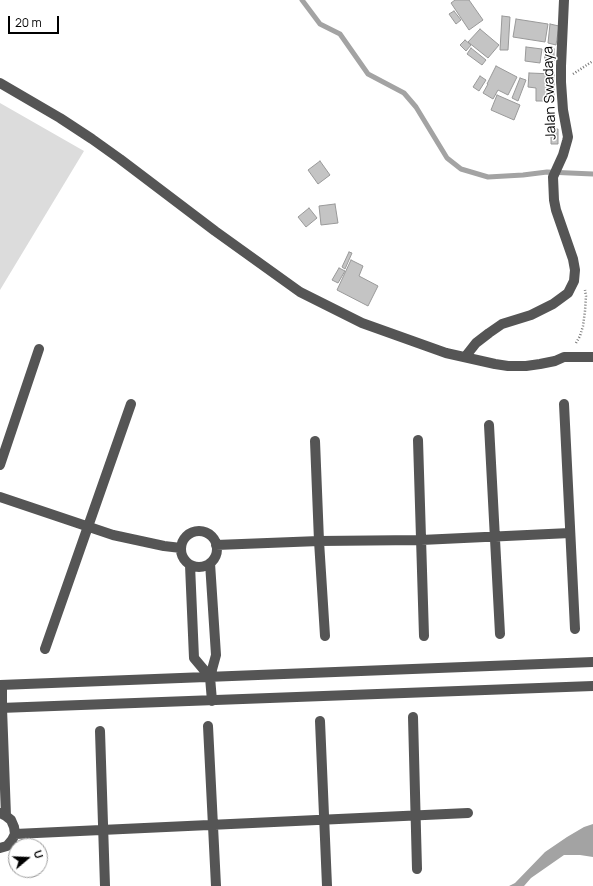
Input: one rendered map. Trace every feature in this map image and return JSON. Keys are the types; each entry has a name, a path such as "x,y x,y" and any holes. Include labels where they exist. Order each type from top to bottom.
{"street":[{"name":"Jalan Swadaya","path":"464,357 476,343 502,324 531,315 553,304 568,293 574,281 575,270 573,258 556,210 554,200 554,177 563,155 568,137 563,110 561,82 564,0"},
{"path":"0,84 60,118 92,139 215,231 300,292 362,324 446,353 508,366 540,364 555,361 564,357 593,357"},
{"path":"0,465 39,349"},
{"path":"46,649 131,404"},
{"path":"564,404 575,629"},
{"path":"489,425 500,634"},
{"path":"418,440 424,636"},
{"path":"315,441 325,636"},
{"path":"0,497 113,535 164,546 181,548"},
{"path":"201,531 208,533 213,538 216,544 217,552 215,558 210,564 197,567 190,565 185,560 181,548 183,541 188,535 201,531"},
{"path":"216,544 421,540 570,533"},
{"path":"210,564 216,655 210,677 212,701"},
{"path":"190,565 194,658 210,677"},
{"path":"0,848 7,846 15,834 11,820 3,814 1,685 593,662"},
{"path":"1,708 593,686"},
{"path":"413,717 417,869"},
{"path":"320,720 327,886"},
{"path":"208,726 216,886"},
{"path":"100,731 105,886"},
{"path":"15,834 468,813"}],"path":[{"path":"561,82 593,61"},
{"path":"564,357 572,350 580,336 585,311 586,296 584,282 575,270"}],"shaded area":[{"path":"0,103 84,151 0,290"},
{"path":"593,824 593,857 564,855 531,878 524,886 509,886 515,883 545,852 584,827"}],"building":[{"path":"455,0 469,0 483,20 469,30 451,3"},
{"path":"454,11 461,20 456,24 449,14"},
{"path":"502,16 510,17 508,50 500,50"},
{"path":"516,19 548,24 545,42 513,37"},
{"path":"550,24 559,26 556,45 548,43"},
{"path":"480,29 499,45 488,58 468,42"},
{"path":"465,40 471,45 466,51 460,45"},
{"path":"526,47 542,49 540,63 525,61"},
{"path":"471,48 486,60 482,65 467,54"},
{"path":"554,49 554,61 545,61 544,50"},
{"path":"496,66 517,77 508,95 498,90 493,99 483,93"},
{"path":"529,73 554,74 554,101 536,101 536,88 528,87"},
{"path":"480,76 486,80 479,91 473,87"},
{"path":"520,78 526,80 518,101 512,98"},
{"path":"497,95 520,105 514,120 491,110"},
{"path":"551,129 558,129 558,144 551,144"},
{"path":"320,161 330,175 318,184 308,170"},
{"path":"335,204 338,223 321,225 319,206"},
{"path":"309,208 317,218 306,227 298,217"},
{"path":"349,252 352,253 345,269 342,267"},
{"path":"351,260 363,266 359,276 378,286 368,306 337,290"},
{"path":"339,268 345,271 338,283 332,280"}],"waterway":[{"path":"302,0 320,24 340,34 368,74 404,93 416,107 447,158 461,169 488,177 547,172 593,174"}]}
